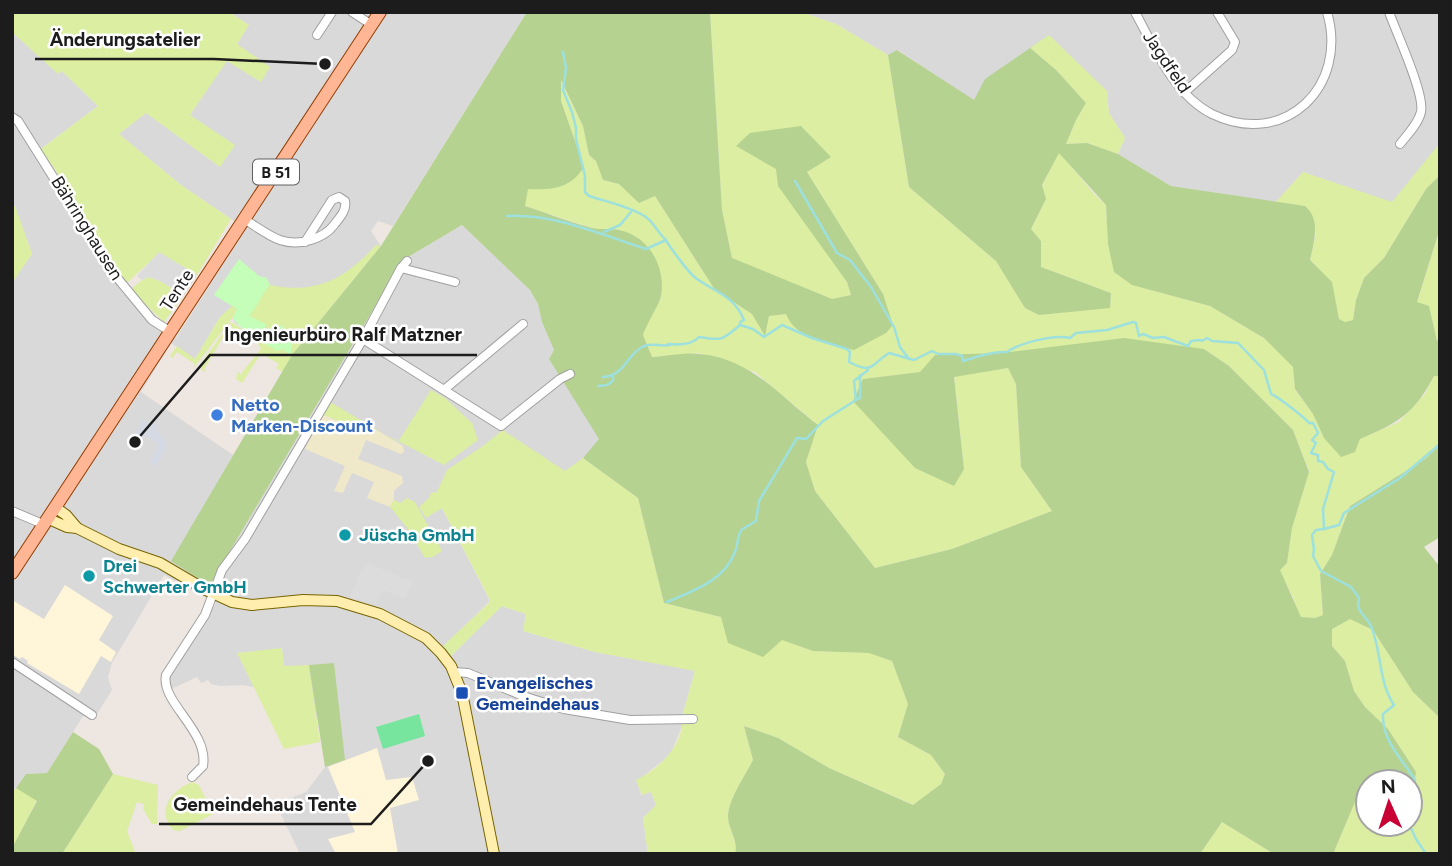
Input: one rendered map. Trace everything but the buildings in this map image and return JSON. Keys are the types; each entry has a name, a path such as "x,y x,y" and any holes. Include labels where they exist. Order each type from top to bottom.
{"main road":[{"name":"Tente","path":"12,573 380,12"}],"street":[{"path":"317,35 332,12"},
{"path":"352,12 372,26"},
{"name":"Jagdfeld","path":"1135,12 1169,72 1185,92 1204,108 1224,118 1252,123 1288,116 1309,101 1326,76 1333,43 1327,12"},
{"path":"1185,92 1232,50 1235,43 1217,12"},
{"path":"1389,12 1418,89 1422,110 1415,125 1400,144"},
{"name":"Bähringhausen","path":"12,117 18,121 125,289 152,320 171,332"},
{"path":"244,219 270,237 285,243 305,242 319,238 330,229 345,209 345,201 339,197 332,200 305,242"},
{"path":"192,777 203,766 203,753 190,724 171,698 165,681 169,670 205,615 210,592 363,339 404,265 455,282"},
{"path":"445,389 523,324"},
{"path":"363,339 501,426 570,374"},
{"path":"12,511 71,519 77,528 119,549 168,567 234,603 252,605 322,600 354,604 418,633 441,653 454,672 466,705 494,854"},
{"path":"12,662 92,715"},
{"path":"454,672 468,673 523,696 564,709 630,720 694,719"}],"shaded area":[{"path":"229,12 527,12 393,226 378,221 371,231 381,246 291,356 235,323 233,317 237,310 220,317 195,359 171,343 141,392 233,455 173,560 211,583 396,271 408,257 462,225 530,290 538,304 542,322 554,350 549,359 600,439 583,458 565,472 442,508 490,601 444,646 451,656 501,606 526,614 523,631 595,652 695,670 682,717 683,724 670,755 637,781 641,795 651,792 656,805 643,818 648,854 300,854 276,804 306,792 325,767 345,760 284,666 282,649 238,653 256,688 244,685 220,686 211,684 208,680 201,683 197,677 171,689 171,671 216,603 164,575 112,663 108,677 112,690 94,719 83,716 47,773 26,774 12,793 12,283 32,254 15,206 12,207 12,32 62,71 98,106 34,154 54,182 88,243 123,293 150,322 176,338 246,229 181,185 119,134 146,112 220,167 190,115 227,60 261,82 237,44 249,25"},
{"path":"801,12 1440,12 1440,143 1392,203 1303,172 1276,202 1171,186 1118,154 1125,138 1109,113 1107,91 974,101 898,50 888,55 836,24"},
{"path":"159,252 197,275 184,295 160,281 149,277 142,280 137,276"},
{"path":"322,414 358,429 375,429 403,446 404,452 401,454 366,440 358,459 402,476 403,483 394,491 394,500 390,507 367,498 374,482 352,473 343,493 334,491 345,466 305,449"},
{"path":"143,420 152,426 154,422 158,425 156,430 165,440 165,450 156,466 150,462 158,443 135,434"},
{"path":"368,563 413,582 405,599 382,590 376,604 350,597 360,573"},
{"path":"65,585 113,616 99,640 116,652 111,662 101,656 79,694 27,663 22,657 20,659 12,654 12,600 44,619"},
{"path":"377,748 386,780 412,777 419,800 390,808 398,854 336,854 328,839 355,832 328,767"}],"green space":[{"path":"12,12 229,12 249,25 237,44 270,67 261,82 227,61 190,115 235,145 220,167 146,113 119,134 181,185 231,219 197,275 159,253 127,283 96,242 66,186 41,149 98,106 62,71 58,74 12,32"},
{"path":"527,12 710,12 722,210 732,258 832,299 851,295 847,282 778,186 776,169 736,146 750,133 801,126 831,157 807,172 883,294 893,325 886,333 854,350 815,340 798,330 786,314 769,316 765,336 752,314 715,290 655,196 639,203 619,184 603,180 596,161 589,155 583,126 561,80 561,101 584,167 573,180 560,187 528,189 525,206 592,228 616,229 630,233 647,246 658,264 662,285 660,299 643,335 652,357 694,354 718,357 735,363 764,380 818,425 806,462 815,491 875,568 952,549 1052,511 1021,467 1016,384 1008,368 954,377 964,469 954,486 915,468 853,401 863,379 920,372 935,355 1001,353 1124,338 1204,349 1229,366 1293,430 1309,472 1292,528 1287,563 1280,570 1301,617 1315,618 1323,615 1320,574 1332,555 1350,506 1425,459 1440,445 1440,537 1424,547 1440,567 1440,718 1413,692 1373,630 1350,619 1332,629 1332,646 1345,661 1354,691 1365,707 1388,729 1413,768 1354,768 1354,804 1333,854 1274,854 1222,822 1200,854 735,854 736,844 728,821 729,809 753,760 744,726 778,738 829,768 913,805 941,784 945,774 931,755 898,737 908,704 892,661 869,653 813,651 782,640 763,657 728,643 721,617 664,603 638,498 583,458 599,439 549,359 554,350 542,322 538,304 530,290 462,225 408,257 396,271 211,583 209,585 171,561 292,355 381,246"},
{"path":"710,12 801,12 836,24 888,55 909,187 996,261 1025,308 1039,315 1110,307 1111,293 1041,267 1041,241 1031,230 1046,199 1042,186 1059,152 1106,205 1108,244 1133,285 1210,306 1264,338 1294,367 1295,390 1313,414 1324,438 1360,439 1399,422 1425,394 1434,376 1440,376 1440,445 1425,459 1350,506 1332,555 1320,574 1323,615 1315,618 1300,617 1279,570 1287,563 1292,528 1309,471 1293,430 1229,366 1204,349 936,355 921,372 863,379 964,468 954,376 1008,368 1016,384 1021,467 1052,511 952,549 875,568 815,491 806,462 818,425 755,372 699,353 652,357 642,335 661,299 620,230 595,229 525,206 527,189 584,167 561,101 560,79 583,126 589,155 596,161 603,180 619,184 639,202 655,196 715,290 752,314 765,335 769,315 786,314 870,340 886,333 883,294 807,172 830,157 776,169 847,282 851,295 832,299 732,259 722,210"},
{"path":"1049,35 1107,91 1109,113 1125,138 1118,154 1087,143 1066,144 1086,103 1056,70 1030,48"},
{"path":"1030,48 1056,70 1086,103 1066,144 1087,143 1118,154 1171,186 1305,206 1315,224 1310,260 1332,282 1339,319 1345,322 1353,320 1356,300 1364,278 1384,258 1426,189 1440,175 1440,228 1417,302 1429,306 1437,341 1440,339 1440,376 1434,376 1419,400 1404,416 1360,439 1355,452 1341,457 1324,438 1313,414 1295,389 1293,367 1264,338 1210,306 1132,285 1114,272 1108,244 1106,205 1059,153 1042,185 1046,199 1031,229 1041,241 1041,267 1111,293 1110,308 1039,315 1025,308 996,261 909,187 888,55 897,50 974,100 985,79"},
{"path":"1440,143 1440,175 1426,189 1384,258 1364,278 1356,300 1353,320 1345,322 1339,319 1331,282 1310,260 1316,234 1305,206 1276,202 1303,172 1392,202"},
{"path":"15,206 32,254 12,283 12,207"},
{"path":"1440,228 1440,339 1437,341 1429,306 1417,303"},
{"path":"376,245 381,246 292,355 291,339 284,327 280,325 274,332 249,316 270,285 302,288 329,281 353,267"},
{"path":"239,259 259,276 267,278 270,285 249,316 266,324 265,328 274,332 280,325 284,328 291,338 291,356 283,349 277,351 246,331 233,317 237,309 214,295"},
{"path":"149,277 184,295 164,322 130,290"},
{"path":"232,306 237,309 233,317 192,370 195,364 177,352 172,358 170,356 177,346 195,359 220,317"},
{"path":"231,322 266,344 283,349 291,356 283,372 276,368 279,364 261,353 242,383 236,379 237,373 240,372 240,375 261,349 258,344 260,341 241,329 233,330 231,324 204,372 200,365"},
{"path":"431,390 445,398 472,423 478,440 444,465 398,441"},
{"path":"330,402 383,433 375,429 358,429 322,414"},
{"path":"505,428 504,431 565,471 583,458 638,498 664,603 721,617 813,651 870,653 892,661 908,704 898,737 931,755 945,774 941,784 914,805 829,768 778,738 744,726 753,760 729,809 728,821 736,845 735,854 648,854 643,818 656,805 651,792 642,795 636,780 653,769 675,746 695,671 595,652 523,631 526,614 502,606 451,656 443,646 490,602 442,508 426,518 419,507 431,493 437,492 447,470"},
{"path":"407,498 415,502 442,551 433,557 425,558 408,529 390,507 394,500 400,503"},
{"path":"1350,618 1373,630 1413,692 1440,718 1440,847 1436,854 1333,854 1354,804 1354,838 1424,838 1424,768 1413,768 1388,729 1365,707 1354,691 1345,661 1332,646 1332,629"},
{"path":"282,648 284,666 309,665 320,742 284,749 237,653"},
{"path":"334,663 345,760 325,767 309,665"},
{"path":"419,714 425,736 383,749 376,727"},
{"path":"73,732 99,749 113,774 62,854 12,854 12,848 37,801 16,788 26,774 47,773"},
{"path":"113,774 158,785 157,824 152,824 143,809 144,804 137,802 127,831 136,854 62,854"},
{"path":"192,782 199,785 213,814 180,831 173,830 166,815 168,801 178,790"},
{"path":"16,788 37,800 12,848 12,793"},
{"path":"1222,822 1274,854 1200,854"}],"waterway":[{"path":"563,52 566,68 563,90 576,128 585,176 585,192 589,196 642,214 650,220 694,276 735,305 744,320 740,325"},
{"path":"795,181 837,253 850,260 871,287 894,327 900,347 909,359"},
{"path":"604,232 620,225 631,212"},
{"path":"507,216 560,222 646,249 666,240"},
{"path":"668,344 689,343 699,337 722,338 740,325 753,329 764,337 782,325 847,349 850,352 849,362 868,368 889,353 914,360 932,351 938,354 956,354 962,356 963,361 991,353 1007,352 1037,340 1070,338 1076,333 1107,330 1133,322 1136,323 1139,336 1143,334 1153,338 1164,337 1188,346 1191,341 1207,338 1212,341 1238,343 1264,370 1271,394 1309,423 1313,423 1318,433 1312,440 1316,443 1311,453 1318,455 1318,461 1334,472 1323,509 1324,529 1316,530 1312,535 1313,556 1321,571 1351,587 1359,598 1360,610 1371,626 1385,686 1394,705 1383,714 1386,733 1407,768"},
{"path":"603,377 616,373 642,347 670,345"},
{"path":"667,602 707,584 730,562 741,530 756,521 759,501 797,438 806,439 823,421 856,400 854,381 868,370"},
{"path":"856,400 860,398 860,375"},
{"path":"598,386 607,385 613,381 613,377"},
{"path":"1324,529 1339,525 1344,513 1400,478 1440,444"},
{"path":"1416,838 1426,854"}],"place":[{"name":"Änderungsatelier","path":"325,64"},
{"name":"Netto Marken-Discount","path":"217,415"},
{"name":"Ingenieurbüro Ralf Matzner","path":"135,442"},
{"name":"Jüscha GmbH","path":"345,535"},
{"name":"Drei Schwerter GmbH","path":"89,576"},
{"name":"Evangelisches Gemeindehaus","path":"462,693"},
{"name":"Gemeindehaus Tente","path":"428,761"}]}
